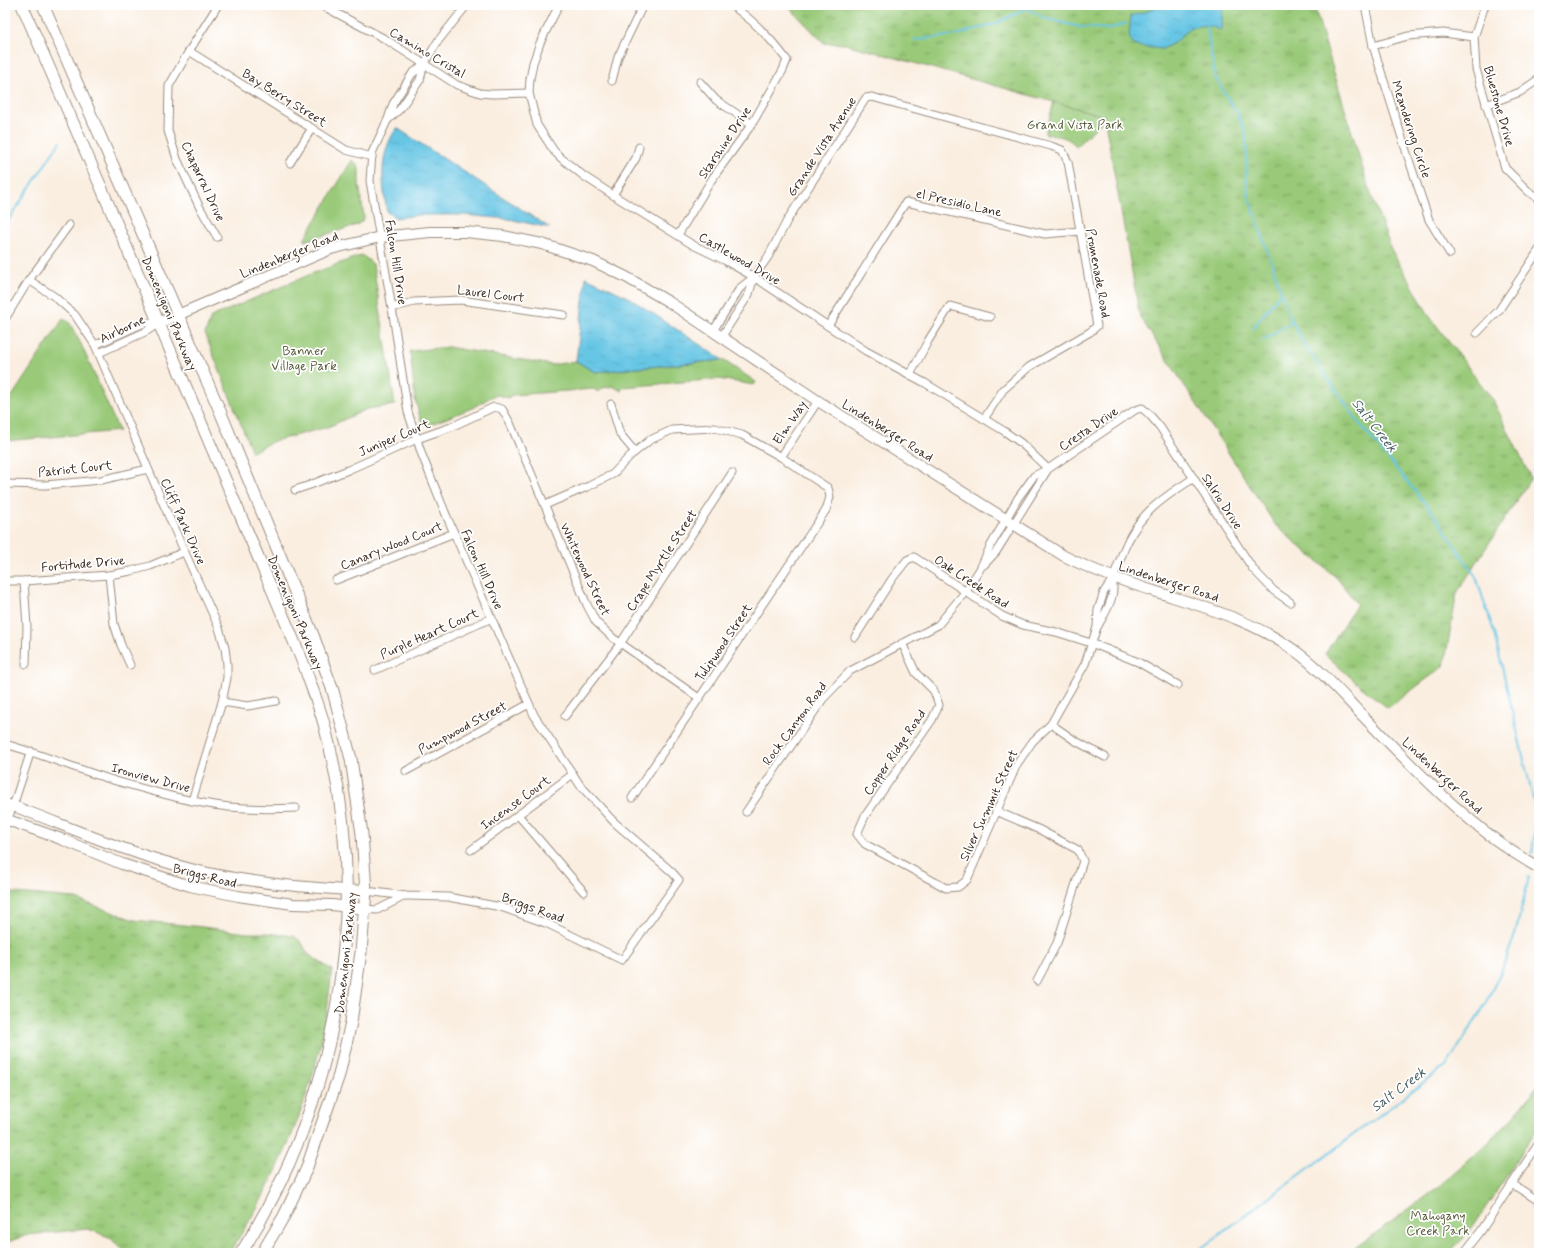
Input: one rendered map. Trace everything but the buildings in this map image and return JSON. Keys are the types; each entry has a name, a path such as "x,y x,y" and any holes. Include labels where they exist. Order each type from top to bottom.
{"main road":[{"name":"Domenigoni Parkway","path":"22,5 304,665 326,732 336,782 345,843 346,907 343,956 335,1016 316,1090 301,1134 285,1174 268,1208 241,1253"},
{"name":"Domenigoni Parkway","path":"43,5 179,315 313,635 333,691 345,733 355,778 362,834 366,891 361,952 351,1022 339,1075 306,1170 284,1216 262,1253"}],"street":[{"name":"Chaparral Drive","path":"217,237 199,206 177,159 168,131 169,86 218,5"},
{"name":"Camino Cristal","path":"321,5 385,39 457,85 480,93 529,93"},
{"name":"Falcon Hill Drive","path":"467,5 438,41 424,64 420,80 400,109 388,119 372,153 370,182 408,412 416,440 454,533 529,704 534,715 580,785 614,822 672,872 679,880 622,960"},
{"name":"Castlewood Drive","path":"559,5 540,43 533,63 529,93 538,125 554,151 571,167 693,245 754,277 866,352 949,397 984,419 1021,443 1048,469"},
{"path":"612,81 618,57 643,5"},
{"name":"Starshine Drive","path":"678,235 712,179 752,124 783,70 787,60 779,49 741,12 731,5"},
{"name":"Meandering Circle","path":"1365,5 1373,46 1429,220 1450,254"},
{"name":"Bluestone Drive","path":"1485,5 1474,37 1476,69 1486,105 1505,168 1529,192 1539,199"},
{"path":"1373,46 1408,36 1443,33 1474,37"},
{"name":"Bay Berry Street","path":"189,51 346,150 372,157"},
{"path":"1486,105 1520,92 1539,79"},
{"path":"700,82 716,100 752,124"},
{"name":"Grande Vista Avenue","path":"713,331 740,288 754,277 768,257 800,200 866,98 872,97 1062,150"},
{"path":"290,162 312,128"},
{"path":"613,195 636,158 639,147"},
{"name":"Promenade Road","path":"984,419 1003,390 1029,367 1090,332 1097,326 1068,162 1062,150"},
{"name":"el Presidio Lane","path":"828,326 906,202 1046,234 1080,231"},
{"path":"5,319 30,280 70,225"},
{"name":"Lindenberger Road","path":"159,323 331,249 380,237 424,232 466,232 503,236 542,244 593,261 626,277 722,336 818,400 1008,522 1064,556 1088,568 1232,616 1258,628 1299,653 1313,665 1422,776 1458,810 1522,858 1539,868"},
{"path":"1477,332 1499,310 1539,250"},
{"name":"Grande Vista Avenue","path":"722,336 749,294 754,277"},
{"name":"Cliff Park Drive","path":"30,280 55,297 75,315 95,345 184,552 219,628 225,648 227,678 222,702 192,801"},
{"name":"Laurel Court","path":"392,308 414,302 461,300 564,315"},
{"path":"910,375 928,340 950,306 990,317"},
{"name":"Airborne","path":"95,345 144,323 159,323"},
{"name":"Airborne","path":"99,353 147,331 159,323"},
{"name":"Elm Way","path":"781,457 818,400"},
{"path":"611,404 620,434 635,452"},
{"name":"Juniper Court","path":"295,490 348,470 416,440 451,427 494,407 502,409"},
{"name":"Cresta Drive","path":"1008,522 1026,502 1041,482 1048,469 1135,410 1142,408"},
{"name":"Salrio Drive","path":"1142,408 1150,414 1160,427 1254,569 1274,591 1290,602"},
{"name":"Whitewood Street","path":"502,409 510,423 587,605 596,622 604,631 620,644 699,698"},
{"path":"545,505 613,474 635,452 650,440 672,430 715,428 742,435 781,457"},
{"name":"Tulipwood Street","path":"632,798 826,510 830,497 828,488 781,457"},
{"name":"Patriot Court","path":"5,484 45,485 101,480 148,469"},
{"name":"Crape Myrtle Street","path":"565,716 620,644 732,473"},
{"name":"Silver Summit Street","path":"958,887 967,880 1017,764 1033,741 1051,724 1085,664 1097,627 1098,610 1104,592 1114,577 1129,537 1142,518 1161,500 1194,478"},
{"name":"Rock Canyon Road","path":"746,812 823,699 850,670 938,625 966,592 980,569 996,552 1008,522"},
{"name":"Canary Wood Court","path":"336,580 454,533"},
{"name":"Fortitude Drive","path":"5,581 109,575 150,566 184,552"},
{"name":"Oak Creek Road","path":"855,636 892,579 907,560 914,557 1002,616 1023,625 1056,632 1092,643 1138,662 1178,685"},
{"path":"109,575 114,624 130,665"},
{"path":"24,581 27,627 26,664"},
{"name":"Purple Heart Court","path":"375,670 492,618"},
{"name":"Copper Ridge Road","path":"902,644 916,673 934,691 939,705 932,720 865,816 857,834 865,844 946,888 958,887"},
{"path":"222,702 248,706 276,701"},
{"name":"Pumpwood Street","path":"406,771 529,704"},
{"path":"1051,724 1074,740 1105,757"},
{"name":"Ironview Drive","path":"5,744 31,751 122,783 192,801 230,807 268,809 296,808"},
{"path":"6,819 9,805 31,751"},
{"name":"Incense Court","path":"471,850 573,774"},
{"name":"Briggs Road","path":"9,805 138,853 191,869 229,877 269,884 366,891 406,896 448,897 501,907 548,924 622,960"},
{"path":"996,811 1040,830 1078,850 1083,861 1057,943 1038,981"},
{"path":"518,815 584,892"},
{"name":"Briggs Road","path":"6,819 61,839 122,864 190,886 238,896 293,904 377,910 406,896"},
{"path":"1464,1253 1481,1231 1539,1143"},
{"path":"1512,1184 1539,1201"}],"green space":[{"path":"787,5 1315,5 1368,186 1391,249 1430,317 1493,400 1531,478 1457,593 1444,666 1388,708 1360,686 1325,654 1357,604 1337,578 1276,526 1140,317 1104,116 846,44 824,43"},
{"name":"Grand Vista Park","path":"1054,102 1104,116 1104,120 1076,146 1066,138 1045,134"},
{"path":"352,160 359,168 359,184 364,218 357,225 305,241 305,238"},
{"name":"Banner Village Park","path":"362,255 373,264 395,405 367,409 328,427 274,441 252,452 205,334 211,317 311,274"},
{"path":"63,319 69,322 81,344 119,431 5,441 5,407"},
{"path":"448,347 552,365 576,361 595,372 723,360 756,382 754,385 719,379 623,387 621,391 613,386 603,388 598,392 594,389 512,395 508,398 499,395 493,396 472,408 429,425 421,421 415,399 410,351"},
{"path":"5,892 73,898 134,920 246,933 266,933 294,936 302,943 307,953 332,970 327,1012 321,1043 313,1075 291,1137 263,1197 229,1253 127,1253 109,1237 88,1229 27,1235 5,1243"},
{"name":"Mahogany Creek Park","path":"1539,1083 1539,1126 1469,1232 1448,1253 1348,1253 1426,1196 1475,1155 1498,1133"}],"water":[{"path":"1167,5 1223,5 1221,30 1205,25 1189,28 1176,42 1162,49 1135,46 1129,37 1131,16"},
{"path":"397,128 550,228 509,219 464,215 419,215 396,218 387,212 383,169 387,148"},
{"path":"586,277 628,297 723,360 595,372 576,361"}],"waterway":[{"path":"1021,5 1044,18 1080,27 1110,29 1126,23"},
{"path":"914,40 956,35 995,24 1027,8"},
{"name":"Salt Creek","path":"1206,23 1215,77 1237,113 1246,134 1247,190 1290,318 1308,350 1359,423 1433,513 1476,577 1493,629 1537,815 1532,853"},
{"path":"5,225 60,142"},
{"path":"1253,328 1281,292"},
{"path":"1262,341 1292,322"},
{"name":"Salt Creek","path":"1195,1253 1447,1065 1482,1010 1501,972 1515,935 1529,877"}]}
